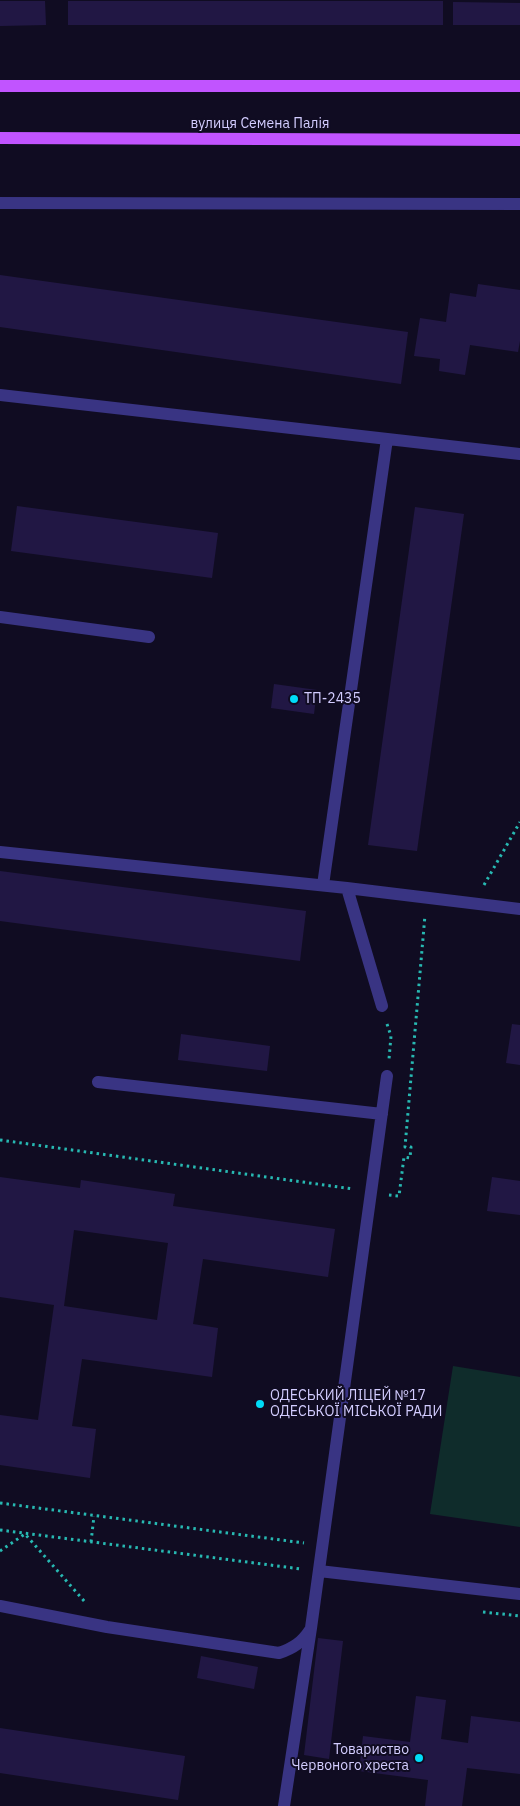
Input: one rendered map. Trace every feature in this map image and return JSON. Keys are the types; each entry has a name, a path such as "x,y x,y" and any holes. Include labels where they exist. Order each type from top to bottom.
{"main road":[{"path":"0,86 520,86"},
{"name":"вулиця Семена Палія","path":"0,138 520,140"}],"street":[{"path":"0,203 520,204"},
{"path":"0,395 520,454"},
{"path":"323,885 386,439"},
{"path":"0,617 149,637"},
{"path":"0,852 323,885 520,909"},
{"path":"347,888 382,1006"},
{"path":"284,1806 323,1545 387,1076"},
{"path":"98,1082 382,1114"},
{"path":"319,1572 520,1594"},
{"path":"0,1606 107,1627 280,1653 292,1649 303,1641 311,1628"}],"path":[{"path":"474,903 520,822"},
{"path":"0,1140 399,1196 404,1157 410,1158 412,1147 404,1146 427,897"},
{"path":"390,1046 391,1036"},
{"path":"0,1503 323,1545"},
{"path":"91,1542 94,1516"},
{"path":"0,1530 319,1572"},
{"path":"0,1551 25,1534"},
{"path":"25,1534 107,1627"}],"green space":[{"path":"453,1366 520,1377 520,1527 430,1514"}],"building":[{"path":"0,1 45,1 46,25 0,26"},
{"path":"68,1 443,1 443,25 68,25"},
{"path":"453,2 520,3 520,25 453,25"},
{"path":"0,275 408,332 401,384 0,327"},
{"path":"478,284 520,290 520,341 518,352 470,345 465,375 439,371 440,359 414,356 420,318 446,322 450,293 476,297"},
{"path":"17,506 218,533 212,578 11,551"},
{"path":"415,507 464,514 417,851 368,845"},
{"name":"ТП-2435","path":"274,684 317,690 314,714 271,708"},
{"path":"0,871 306,911 300,961 0,921"},
{"path":"512,1024 520,1025 520,1065 506,1063"},
{"path":"181,1034 270,1046 267,1071 178,1060"},
{"path":"0,1177 80,1188 81,1180 175,1194 173,1206 335,1229 328,1277 203,1259 193,1324 218,1328 212,1377 82,1359 72,1426 96,1429 90,1478 0,1465 0,1415 38,1420 54,1305 0,1297","holes":["74,1230 168,1243 157,1320 64,1306"]},
{"path":"492,1177 520,1181 520,1215 487,1211"},
{"path":"318,1638 343,1641 329,1759 304,1755"},
{"path":"201,1656 258,1667 254,1689 197,1678"},
{"path":"416,1696 446,1700 441,1739 468,1743 471,1716 520,1722 520,1774 467,1768 462,1806 425,1806 428,1780 359,1771 363,1736 410,1742"},
{"path":"0,1728 185,1756 178,1800 0,1773"}],"place":[{"name":"ТП-2435","path":"294,699"},
{"name":"ОДЕСЬКИЙ ЛІЦЕЙ №17 ОДЕСЬКОЇ МІСЬКОЇ РАДИ","path":"260,1404"},
{"name":"Товариство Червоного хреста","path":"419,1758"}]}
